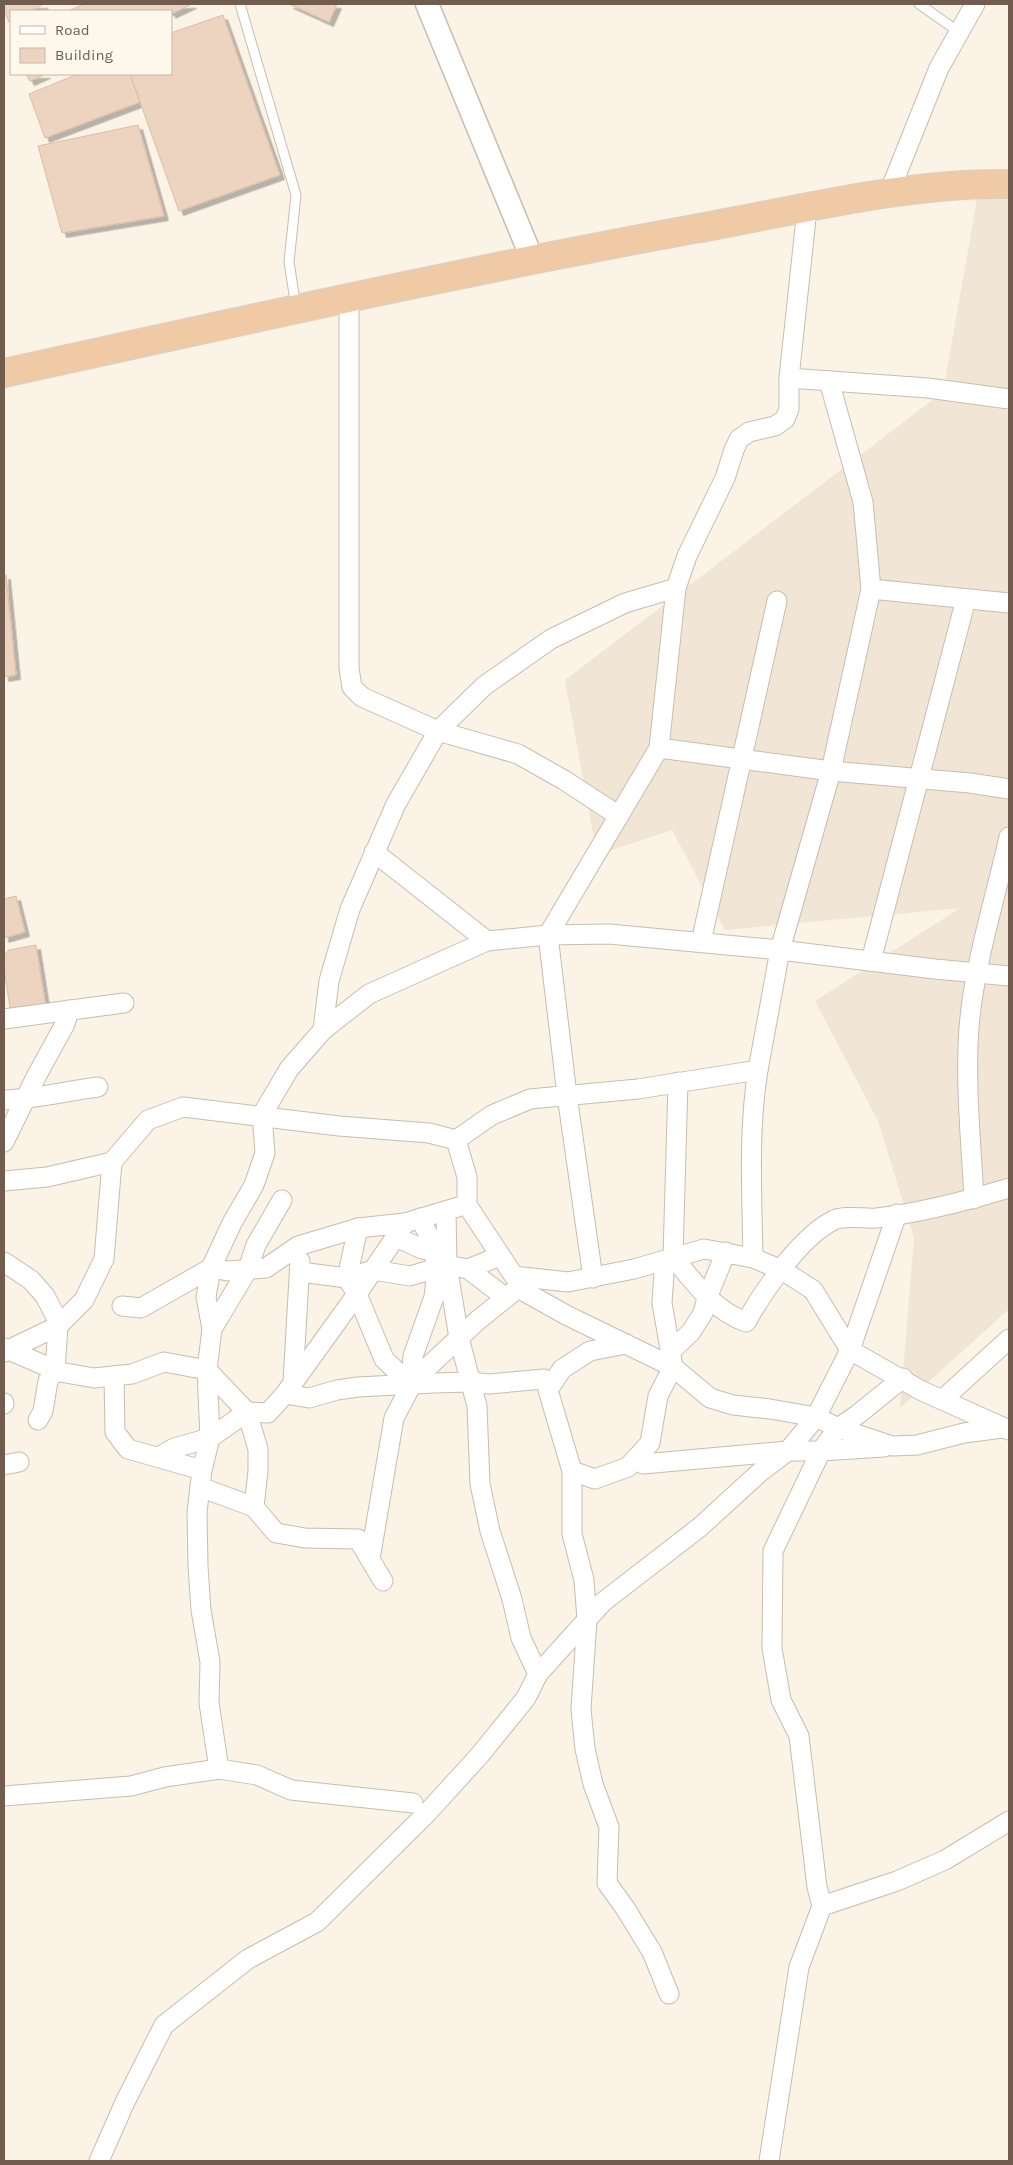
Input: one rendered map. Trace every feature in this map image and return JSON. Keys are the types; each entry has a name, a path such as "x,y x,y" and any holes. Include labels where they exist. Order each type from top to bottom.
{"highway":[{"path":"4,373 604,245 868,195 984,183 1009,184"}],"street":[{"path":"427,4 533,260"},
{"path":"889,193 939,68 975,4"},
{"path":"593,1278 567,1095 548,935 659,748 676,588 687,556 725,478 739,439 750,432 775,426 786,419 789,410 789,378 807,208"},
{"path":"349,299 349,668 352,687 362,697 438,731 518,754 564,780 619,816"},
{"path":"789,378 928,388 1009,399"},
{"path":"753,1258 751,1188 755,1090 758,1070 780,950 831,771 871,589 863,502 829,381"},
{"path":"323,1030 328,981 350,908 396,804 438,731 484,686 551,639 625,603 676,588"},
{"path":"871,589 1009,603"},
{"path":"871,961 966,599"},
{"path":"701,942 777,601"},
{"path":"659,748 831,771 920,778 1009,789"},
{"path":"974,1199 968,1095 969,1028 978,973 1009,837"},
{"path":"374,852 487,941"},
{"path":"219,1769 209,1703 210,1662 201,1610 198,1566 197,1512 201,1478 210,1438 206,1370 212,1329 206,1297 211,1268 232,1223 254,1185 265,1153 262,1115 289,1069 323,1030 369,994 487,941 548,935 609,934 701,942 1009,976"},
{"path":"4,1019 124,1003"},
{"path":"4,1142 65,1024 69,1010"},
{"path":"456,1140 492,1114 530,1099 678,1082 758,1070"},
{"path":"672,1359 662,1303 669,1265 678,1082"},
{"path":"4,1100 25,1099 64,1091 98,1087"},
{"path":"6,1350 58,1326 84,1300 104,1259 112,1162 148,1120 183,1107 262,1115 339,1126 429,1133 456,1140"},
{"path":"456,1140 467,1177 466,1205 514,1276 568,1282 669,1265 704,1249 753,1258 782,1270 813,1290 850,1350 903,1378 920,1390 1006,1429"},
{"path":"4,1181 46,1177 112,1162"},
{"path":"669,1265 731,1316 746,1322 759,1298 810,1236 836,1219 876,1218 974,1199 1009,1188"},
{"path":"212,1329 248,1269 256,1245 282,1200"},
{"path":"122,1306 141,1308 211,1268 228,1270 266,1268 298,1246 358,1228 407,1226 466,1205"},
{"path":"411,1385 413,1356 434,1297 446,1211"},
{"path":"99,2161 125,2102 164,2025 248,1959 317,1922 426,1814 479,1756 526,1698 538,1674 603,1602 700,1527 759,1473 788,1451 816,1417 850,1350 897,1214"},
{"path":"407,1226 430,1240 439,1262 477,1406 480,1484 490,1532 512,1599 521,1638 538,1674"},
{"path":"407,1226 422,1249 439,1262 468,1269 490,1283 506,1298"},
{"path":"158,1457 174,1448 210,1438 247,1412 268,1414 289,1388 352,1286 373,1270 407,1226"},
{"path":"358,1228 352,1286 384,1359 411,1385"},
{"path":"289,1388 300,1272 298,1246"},
{"path":"572,1471 595,1479 628,1468 650,1442 658,1396 672,1359 703,1313 707,1298 726,1252"},
{"path":"468,1269 500,1256"},
{"path":"4,1262 31,1280 56,1317 58,1326 55,1370 48,1381 43,1412 38,1420"},
{"path":"373,1270 410,1276 439,1262"},
{"path":"300,1272 352,1286"},
{"path":"370,1559 394,1418 411,1385 476,1321 518,1288 626,1344 672,1359 710,1398 733,1405 770,1408 816,1417 838,1428 892,1446"},
{"path":"942,1400 1009,1339"},
{"path":"626,1344 590,1351 562,1369 548,1390 572,1471 572,1534 584,1580 587,1620 582,1710 585,1749 593,1784 609,1827 607,1883 652,1952 669,1994"},
{"path":"6,1350 55,1370 94,1378 132,1374 164,1362 206,1370 247,1412 258,1449 254,1508"},
{"path":"114,1376 114,1432 128,1449 158,1457 201,1478 254,1508 276,1533 305,1538 358,1539 383,1581"},
{"path":"769,2161 799,1967 822,1906 817,1887 800,1736 782,1700 772,1648 773,1551 821,1451 838,1428 903,1378"},
{"path":"289,1388 309,1398 337,1390 358,1387 470,1382 489,1384 544,1379"},
{"path":"643,1464 788,1451 821,1451 917,1445 964,1432 1006,1429"},
{"path":"4,1796 131,1786 165,1777 219,1769 257,1776 291,1790 413,1803"},
{"path":"822,1906 897,1881 945,1860 1009,1821"}],"lane":[{"path":"240,4 296,195 289,262 296,310"},
{"path":"919,4 959,32"}],"shaded area":[{"path":"1009,178 1009,1309 900,1408 914,1238 878,1121 815,1001 960,908 725,930 672,830 597,855 565,680 943,392 980,182"}],"building":[{"path":"4,4 44,4 32,10 10,10 9,22 4,10"},
{"path":"84,4 192,4 172,14 172,10 70,10"},
{"path":"289,4 337,4 329,22"},
{"path":"223,15 280,175 179,211 130,75 172,75 172,33"},
{"path":"27,75 44,75 30,81"},
{"path":"76,75 130,75 140,102 45,138 29,94"},
{"path":"138,125 164,216 62,233 38,146"},
{"path":"4,575 6,575 16,675 4,677"},
{"path":"16,896 25,932 4,938 4,899"},
{"path":"36,945 46,1008 11,1014 4,969 4,955 9,950"}]}
